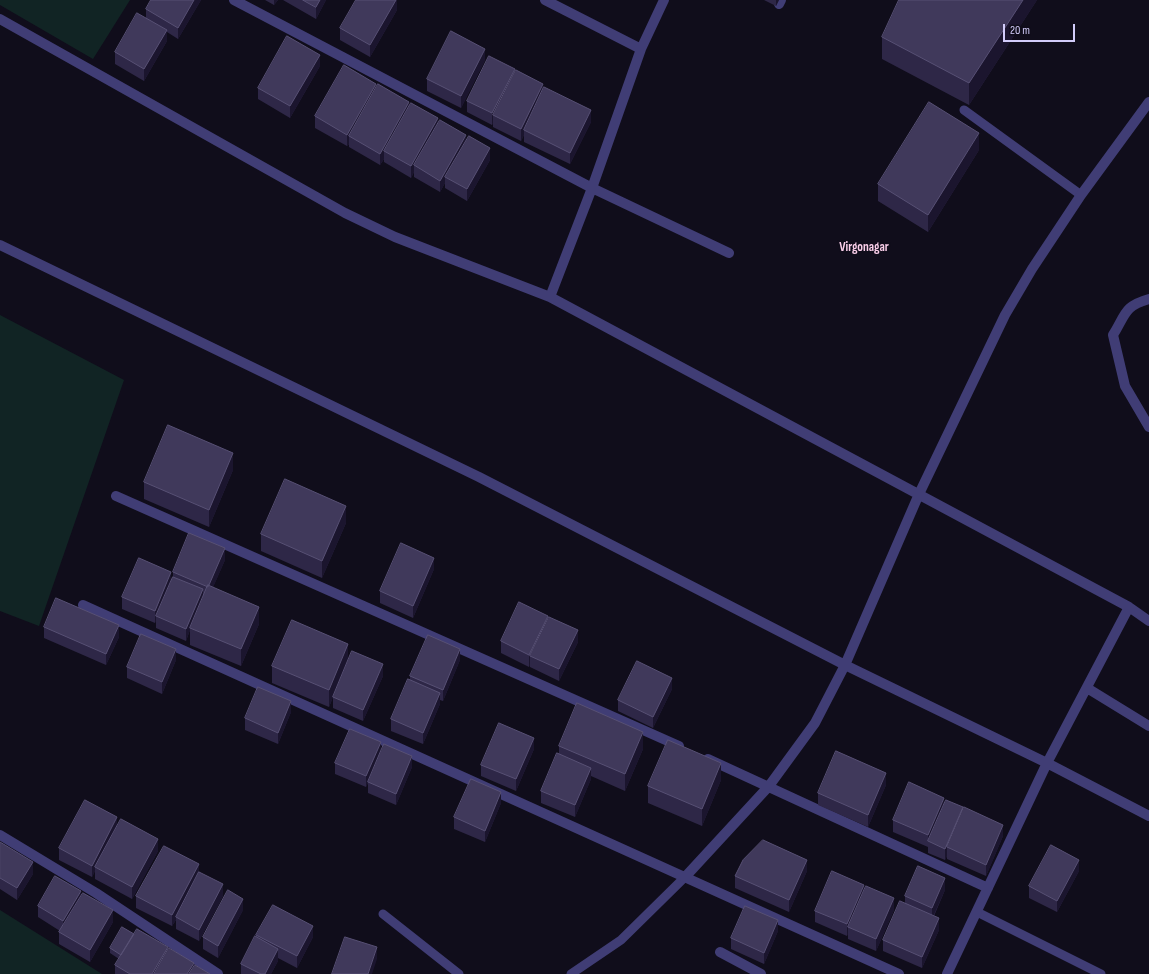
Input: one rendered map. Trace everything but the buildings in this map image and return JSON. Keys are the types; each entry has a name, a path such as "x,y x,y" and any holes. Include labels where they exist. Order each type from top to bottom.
{"street":[{"path":"234,0 592,188 729,254"},
{"path":"545,0 641,48"},
{"path":"550,297 592,188 641,48 664,0"},
{"path":"0,19 345,213 395,237 550,297 1129,607 1149,621"},
{"path":"686,876 769,786 815,723 844,665 919,494 1005,315 1032,268 1081,195 1149,102"},
{"path":"0,245 479,477 844,665 1047,763 1149,816"},
{"path":"1149,299 1134,304 1127,311 1113,335 1125,386 1149,427"},
{"path":"116,496 769,786 988,888"},
{"path":"83,605 686,876 899,974"},
{"path":"947,974 1047,763 1129,607"},
{"path":"1087,688 1149,726"},
{"path":"0,836 96,893 218,974"},
{"path":"720,952 761,974"}],"lane":[{"path":"964,110 1081,195"},
{"path":"571,974 621,940 686,876"},
{"path":"977,912 1102,974"},
{"path":"383,914 460,974"}],"green space":[{"path":"0,0 130,0 93,59 0,5"},
{"path":"0,315 124,380 39,626 0,611"},
{"path":"0,910 102,974 0,974"}],"district":[{"name":"Virgonagar","path":"864,248"}]}
